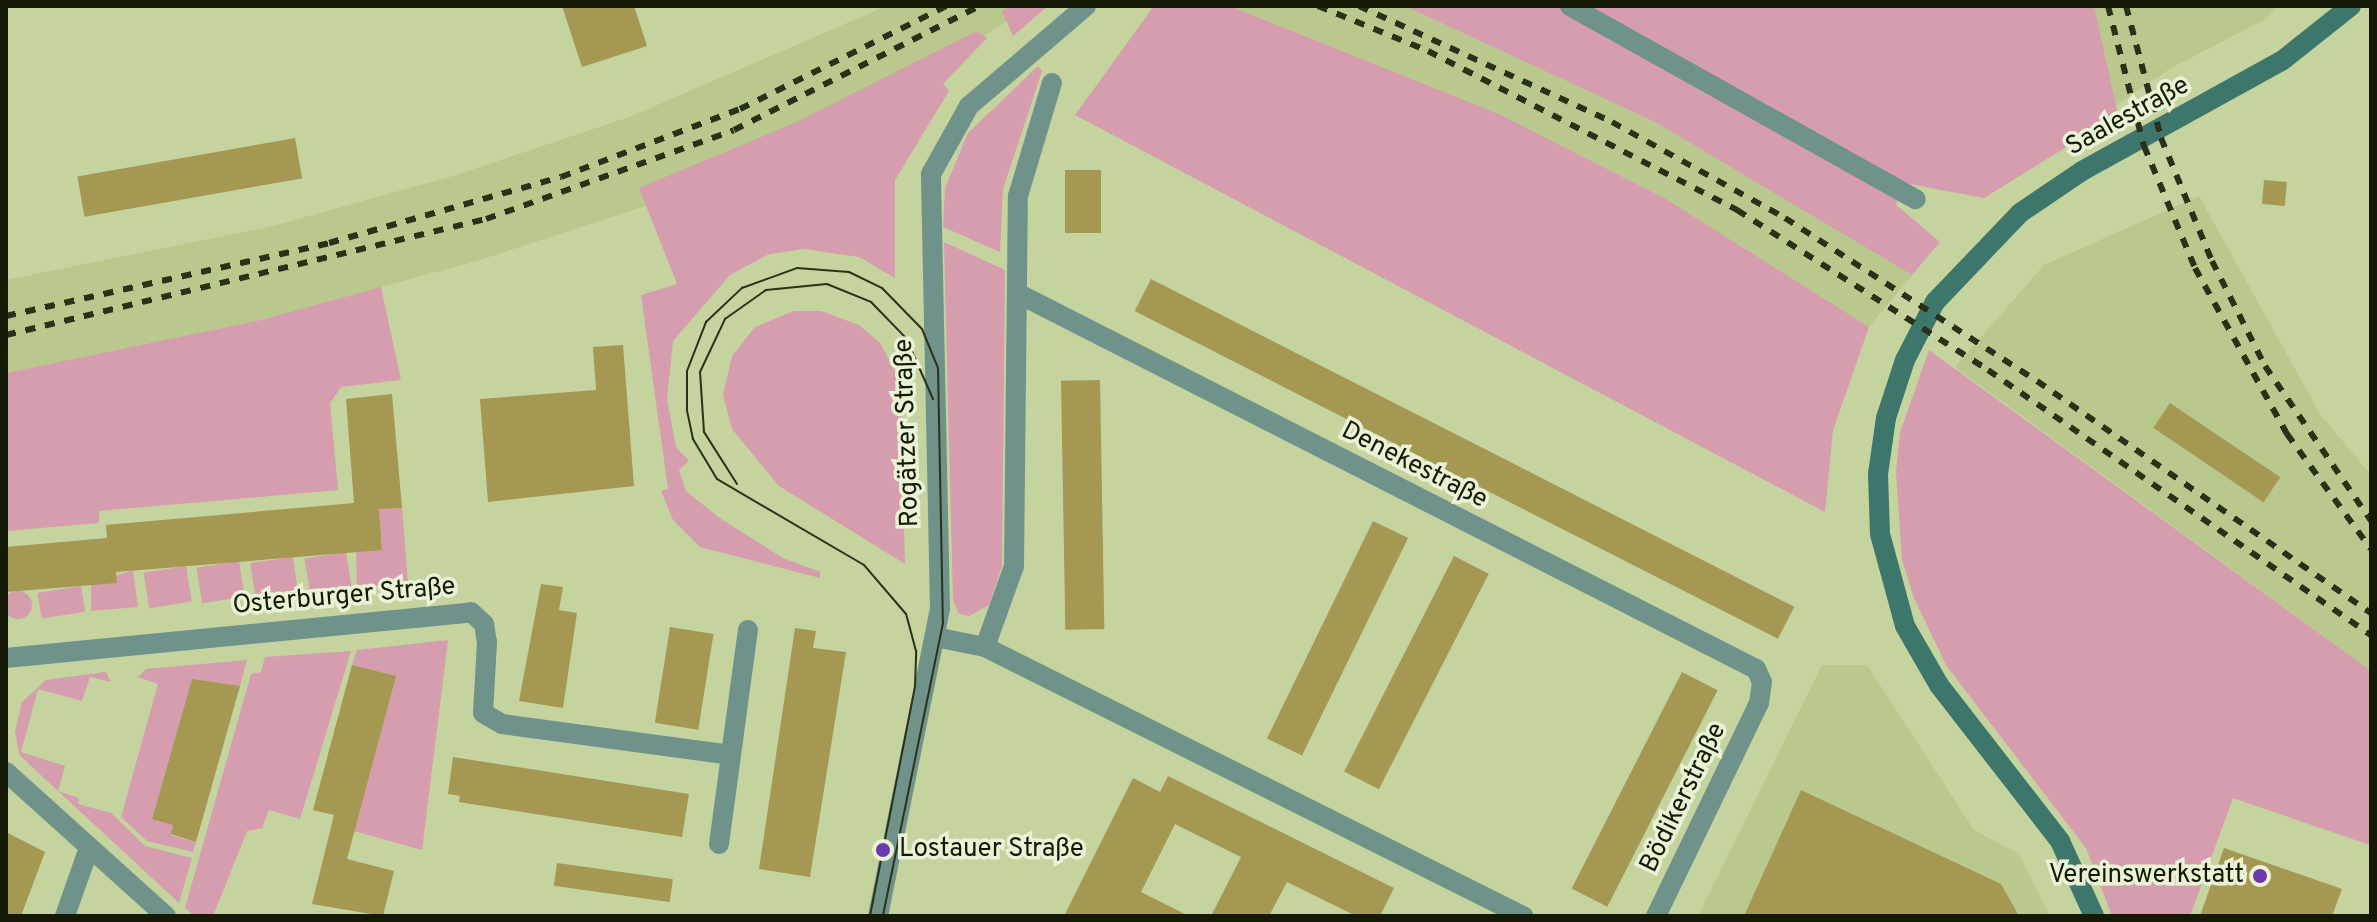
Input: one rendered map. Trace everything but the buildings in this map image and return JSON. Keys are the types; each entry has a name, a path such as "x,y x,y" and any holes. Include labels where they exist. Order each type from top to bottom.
{"main road":[{"name":"Saalestraße","path":"2094,916 2060,841 1928,668 1905,626 1886,566 1878,504 1886,418 1916,335 1944,290 2020,213 2082,171 2283,60 2351,6"}],"street":[{"name":"Rogätzer Straße","path":"878,916 940,608 931,174 969,106 1086,6"},
{"path":"1570,6 1916,199"},
{"path":"985,647 1014,566 1018,196 1052,83"},
{"name":"Denekestraße","path":"1017,293 1753,667 1762,682 1759,703"},
{"name":"Osterburger Straße","path":"6,658 471,612 484,624 487,642 483,713 502,724 731,755"},
{"path":"719,844 748,630"},
{"path":"935,637 985,647 1523,916"},
{"name":"Bödikerstraße","path":"1656,916 1759,703"},
{"path":"6,772 166,916"},
{"path":"65,916 89,848"}],"shaded area":[{"path":"886,6 1032,6 842,124 667,199 480,260 261,320 6,373 6,280 269,227 453,176 632,116"},
{"path":"1012,6 1048,6 1013,36 1002,11"},
{"path":"1154,6 1230,6 1501,115 1666,199 1869,327 1833,430 1825,512 1075,115"},
{"path":"1230,6 1405,6 1655,122 1912,275 1869,327 1666,199 1501,115"},
{"path":"1405,6 2094,6 2118,115 1984,198 1904,183 1896,205 1940,242 1912,275 1655,122"},
{"path":"2079,6 2277,6 2266,19 2171,68 2102,115"},
{"path":"977,31 987,38 943,84 949,91 895,180 895,278 859,257 805,249 769,254 730,275 673,341 667,399 676,447 689,461 679,470 686,491 721,519 783,558 820,572 820,578 700,547 673,520 661,491 668,489 641,295 677,284 639,188 792,124"},
{"path":"1038,66 1042,71 1003,189 1000,252 943,227 945,188 968,133"},
{"path":"2199,196 2320,414 2371,475 2371,671 1955,367 2044,265"},
{"path":"944,242 1005,270 1002,566 989,605 969,616 959,614 953,600"},
{"path":"381,287 401,380 341,387 330,403 338,490 99,511 99,523 6,531 6,373 261,320"},
{"path":"794,311 821,311 859,325 880,343 900,380 905,564 779,486 732,429 723,395 732,356 755,327"},
{"path":"1929,350 2371,671 2370,845 2233,798 2190,916 2112,916 2086,848 1946,665 1914,598 1902,560 1896,473 1900,433"},
{"path":"402,508 408,584 357,587 356,551 382,549 379,509"},
{"path":"346,552 352,588 310,594 305,559"},
{"path":"293,557 298,593 255,599 250,563"},
{"path":"239,561 245,597 202,603 197,568"},
{"path":"186,566 192,602 149,608 144,573"},
{"path":"133,570 138,607 91,611 91,585"},
{"path":"81,586 85,612 42,619 38,593"},
{"path":"18,591 28,595 32,605 28,615 18,619 8,615 4,605 8,595"},
{"path":"448,640 422,850 354,831 395,676 352,665 357,650"},
{"path":"351,651 300,819 269,810 262,828 247,831 213,916 194,916 185,908 251,674 261,672 265,657"},
{"path":"247,660 240,686 192,680 152,818 173,825 171,835 196,842 193,852 147,841 121,817 158,684 138,677 146,669"},
{"path":"1822,665 1867,665 1974,830 2019,854 2050,916 1698,916"},
{"path":"106,672 111,682 90,677 82,701 38,689 21,752 65,766 58,791 19,754 15,732 22,702 46,680"},
{"path":"58,791 79,798 78,804 111,813 145,846 192,858 179,903"}],"tram line":[{"path":"870,916 915,686 916,651 906,614 864,565 717,479 693,439 687,410 687,371 706,322 742,288 797,268 849,272 882,288 922,329 938,368 943,623 883,916"},
{"path":"737,484 704,432 700,372 725,319 766,290 827,284 871,302 906,338 933,399"}],"railway":[{"path":"6,316 329,243 561,177 740,109 947,6"},
{"path":"6,335 486,219 734,130 980,6"},
{"path":"1318,6 1428,51 1737,210 1988,370 2371,635"},
{"path":"1359,6 1612,122 1785,218 2037,381 2371,613"},
{"path":"2108,6 2144,146 2195,268 2287,434 2371,549"},
{"path":"2126,6 2161,138 2212,261 2265,366 2371,521"}],"place":[{"name":"Lostauer Straße","path":"883,850"},
{"name":"Vereinswerkstatt","path":"2260,876"}]}
